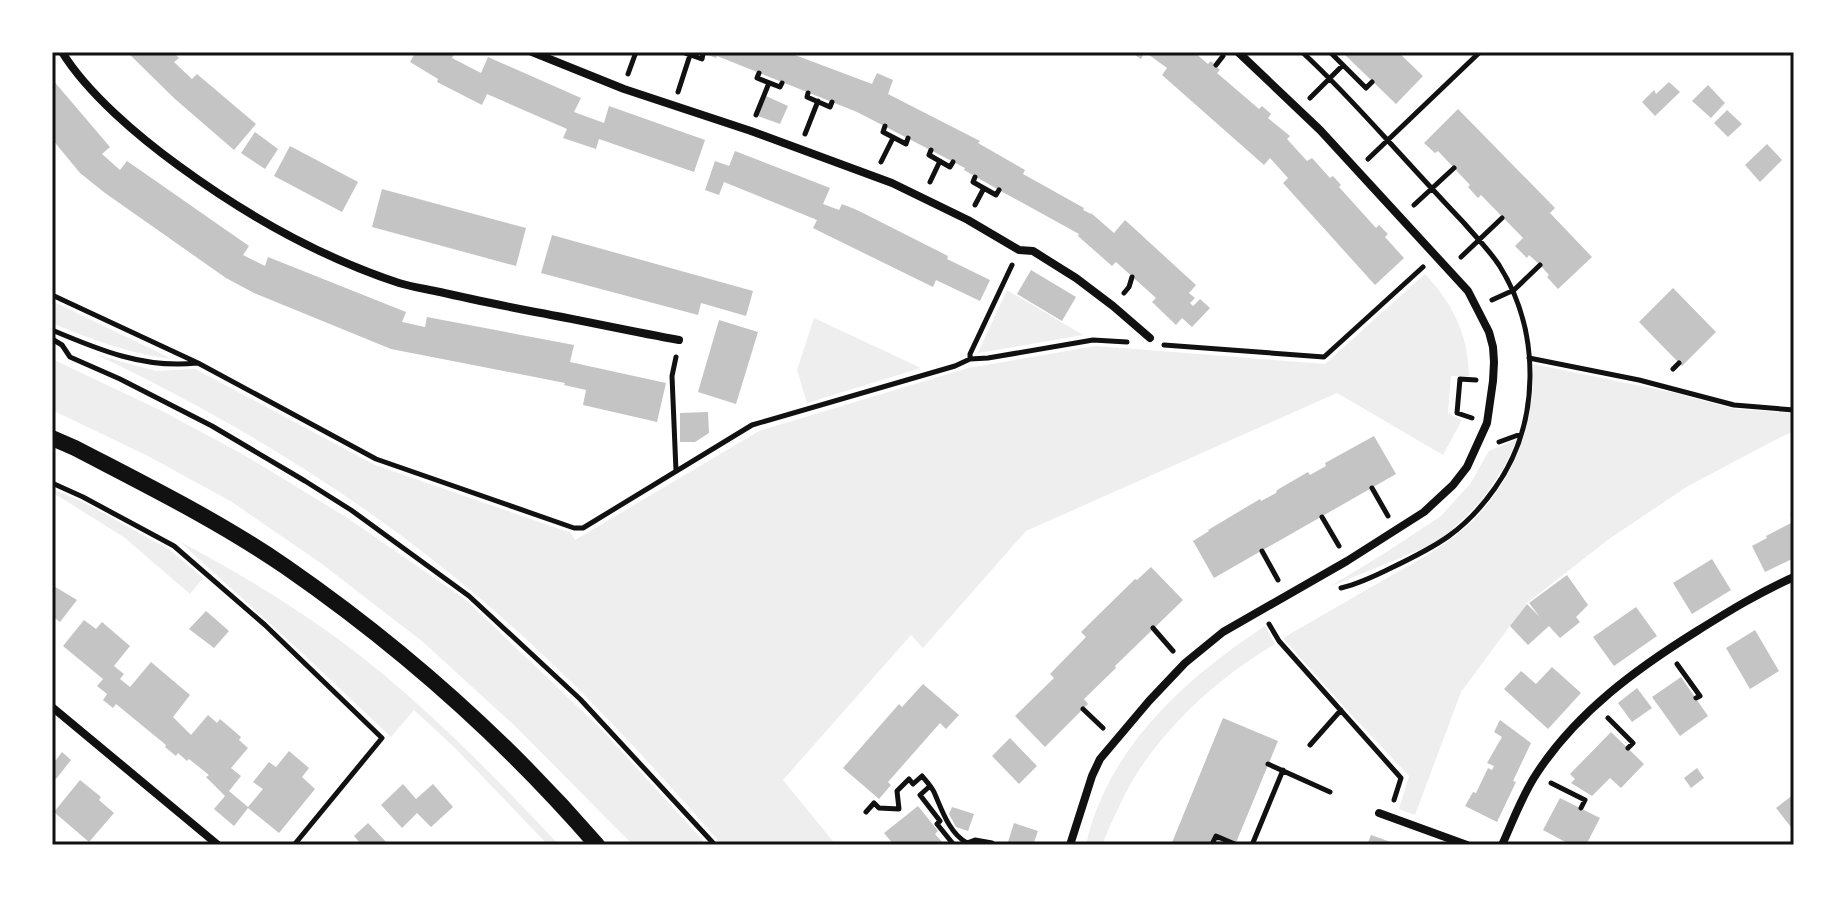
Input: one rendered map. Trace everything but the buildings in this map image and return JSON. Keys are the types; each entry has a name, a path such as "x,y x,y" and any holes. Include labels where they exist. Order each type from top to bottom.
{"main road":[{"path":"52,438 212,522 338,605 481,725 567,810 597,845"}],"street":[{"path":"62,52 85,82 136,133 167,157 230,201 288,236 324,253 400,283 679,340"},
{"path":"532,52 624,89 875,176 968,220 1019,250 1033,251 1076,278 1150,338"},
{"path":"1070,845 1100,759 1185,663 1223,632 1347,561 1415,519 1439,500 1467,467 1487,423 1494,362 1489,332 1468,291 1357,169 1238,52"},
{"path":"1502,845 1535,775 1573,726 1594,705 1667,650 1753,597 1794,577"},
{"path":"52,707 218,845"},
{"path":"1379,813 1467,845"}],"path":[{"path":"630,69 636,52"},
{"path":"682,52 702,59 703,54"},
{"path":"1302,52 1432,188 1498,264 1512,291 1524,326 1529,358 1639,380 1734,405 1794,410"},
{"path":"1330,52 1366,88 1372,82"},
{"path":"1357,169 1480,52"},
{"path":"679,87 690,55"},
{"path":"1299,109 1343,65"},
{"path":"759,73 757,78 780,87 782,83"},
{"path":"756,116 769,83"},
{"path":"808,93 807,97 830,107 832,102"},
{"path":"805,133 818,101"},
{"path":"885,126 883,132 893,138 906,144 908,138"},
{"path":"885,153 893,138"},
{"path":"931,150 929,155 950,167 953,162"},
{"path":"930,181 940,161"},
{"path":"1401,216 1454,168"},
{"path":"975,177 973,182 996,195 999,190"},
{"path":"976,203 984,188"},
{"path":"1448,268 1502,218"},
{"path":"970,359 1019,250"},
{"path":"1159,344 1324,357 1436,255"},
{"path":"1512,291 1540,265"},
{"path":"1132,277 1129,287 1139,283"},
{"path":"52,295 198,363 376,459 574,528 583,528 752,425 970,359 1093,340 1133,343"},
{"path":"53,334 152,363 198,363"},
{"path":"53,334 70,357 153,395 280,465 351,510 469,596 580,699 715,845"},
{"path":"676,471 672,376 679,340"},
{"path":"1673,369 1679,363"},
{"path":"1487,423 1457,413 1460,379 1493,381"},
{"path":"1491,445 1521,434"},
{"path":"52,483 174,546 284,643 382,738 294,845"},
{"path":"1372,488 1379,500"},
{"path":"1322,517 1347,561"},
{"path":"1262,551 1287,595"},
{"path":"1269,625 1279,641 1401,778 1389,816"},
{"path":"1153,628 1185,663"},
{"path":"1667,650 1700,696 1696,698"},
{"path":"1594,705 1633,743 1628,748"},
{"path":"1083,709 1116,740"},
{"path":"1310,745 1341,710"},
{"path":"1268,764 1330,792"},
{"path":"1252,845 1283,770"},
{"path":"1535,775 1585,800 1581,808"},
{"path":"866,812 874,803 879,808 899,809 897,791 909,779 913,784 922,776 962,840 967,843 975,840 992,843"},
{"path":"930,786 920,795 954,845"},
{"path":"1213,842 1216,836 1237,845"}],"shaded area":[{"path":"1425,274 1444,297 1457,320 1468,361 1469,376 1451,376 1448,413 1462,420 1443,455 1337,393 1026,531 923,648 911,635 783,780 836,845 722,845 586,697 452,575 357,504 256,439 97,355 156,371 195,369 375,465 571,533 575,540 759,431 968,368 1096,346 1325,364"},
{"path":"1007,290 1083,335 978,353"},
{"path":"52,301 172,359 110,345 52,323"},
{"path":"814,318 921,368 807,403 797,370"},
{"path":"52,359 164,412 244,455 346,517 466,600 602,730 707,845 633,845 515,726 423,642 322,564 232,502 148,456 52,410"},
{"path":"1533,364 1675,393 1735,409 1794,413 1794,431 1688,486 1609,539 1527,603 1461,692 1415,815 1399,809 1409,776 1283,638 1432,552 1470,523 1502,484 1514,462 1529,414"},
{"path":"1517,439 1506,464 1482,500 1449,533 1429,546 1329,587 1441,516 1470,484 1489,451"},
{"path":"52,489 81,501 170,550 203,578 190,594 125,538 52,492"},
{"path":"179,541 284,602 359,655 452,736 559,845 548,845 414,710 391,737"},
{"path":"1265,626 1275,644 1236,670 1182,717 1137,773 1102,845 1086,845 1096,810 1131,747 1179,693 1235,646"}]}
